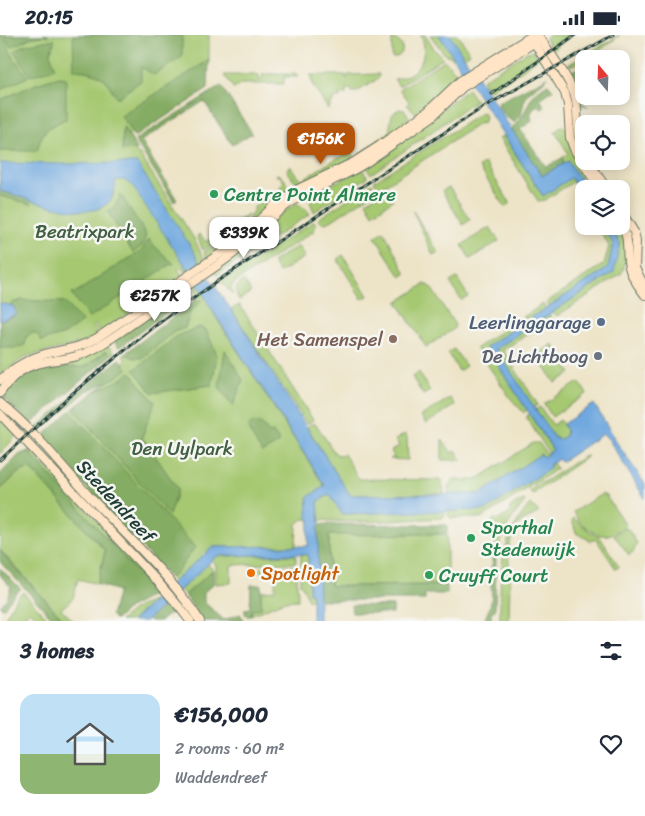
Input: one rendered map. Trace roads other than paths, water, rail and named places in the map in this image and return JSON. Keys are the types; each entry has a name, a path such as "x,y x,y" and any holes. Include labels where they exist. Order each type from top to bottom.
{"main road":[{"path":"2,405 0,392 17,373 31,365 78,356 216,260 278,202 298,189 356,165 432,117 462,84 534,37"},
{"path":"534,37 572,90 577,115"},
{"path":"534,37 565,93 572,143 575,150"},
{"path":"591,170 599,180"},
{"path":"594,174 596,180"},
{"path":"630,226 636,241 635,268 645,287"},
{"path":"626,235 630,271 645,295"},
{"path":"0,380 14,368 32,358 99,341"},
{"name":"Stedendreef","path":"2,405 33,435 164,576 190,621"},
{"name":"Stedendreef","path":"0,414 158,582 178,598 200,621"}],"water":[{"path":"439,35 450,35 542,176 568,161 580,180 575,180 575,184 571,178 543,196"},
{"path":"0,163 137,163 200,264 350,495 480,494 541,454 543,457 553,450 486,347 608,268 613,243 608,235 615,235 620,243 614,272 496,349 555,439 561,439 566,435 563,424 594,404 613,437 645,484 645,499 609,440 603,434 561,462 559,459 549,465 551,468 486,510 342,514 329,494 318,502 320,525 318,528 319,621 312,621 312,594 309,593 308,555 301,554 217,556 146,621 132,621 160,593 213,547 308,546 310,520 307,516 308,497 325,486 209,305 202,291 131,184 124,180 116,180 109,202 99,208 86,211 56,207 0,191"},
{"path":"0,303 13,306 17,314 0,320"}],"railway":[{"path":"492,94 575,35"},
{"path":"0,460 67,398 114,359 159,323 219,280 482,108 613,35"}],"place":[{"name":"Centre Point Almere","path":"214,194"},
{"name":"Leerlinggarage","path":"601,322"},
{"name":"Het Samenspel","path":"393,339"},
{"name":"De Lichtboog","path":"598,356"},
{"name":"Sporthal Stedenwijk","path":"471,538"},
{"name":"Spotlight","path":"251,573"},
{"name":"Cruyff Court","path":"429,575"}],"park label":[{"name":"Beatrixpark","path":"85,231"},
{"name":"Den Uylpark","path":"182,448"}]}
